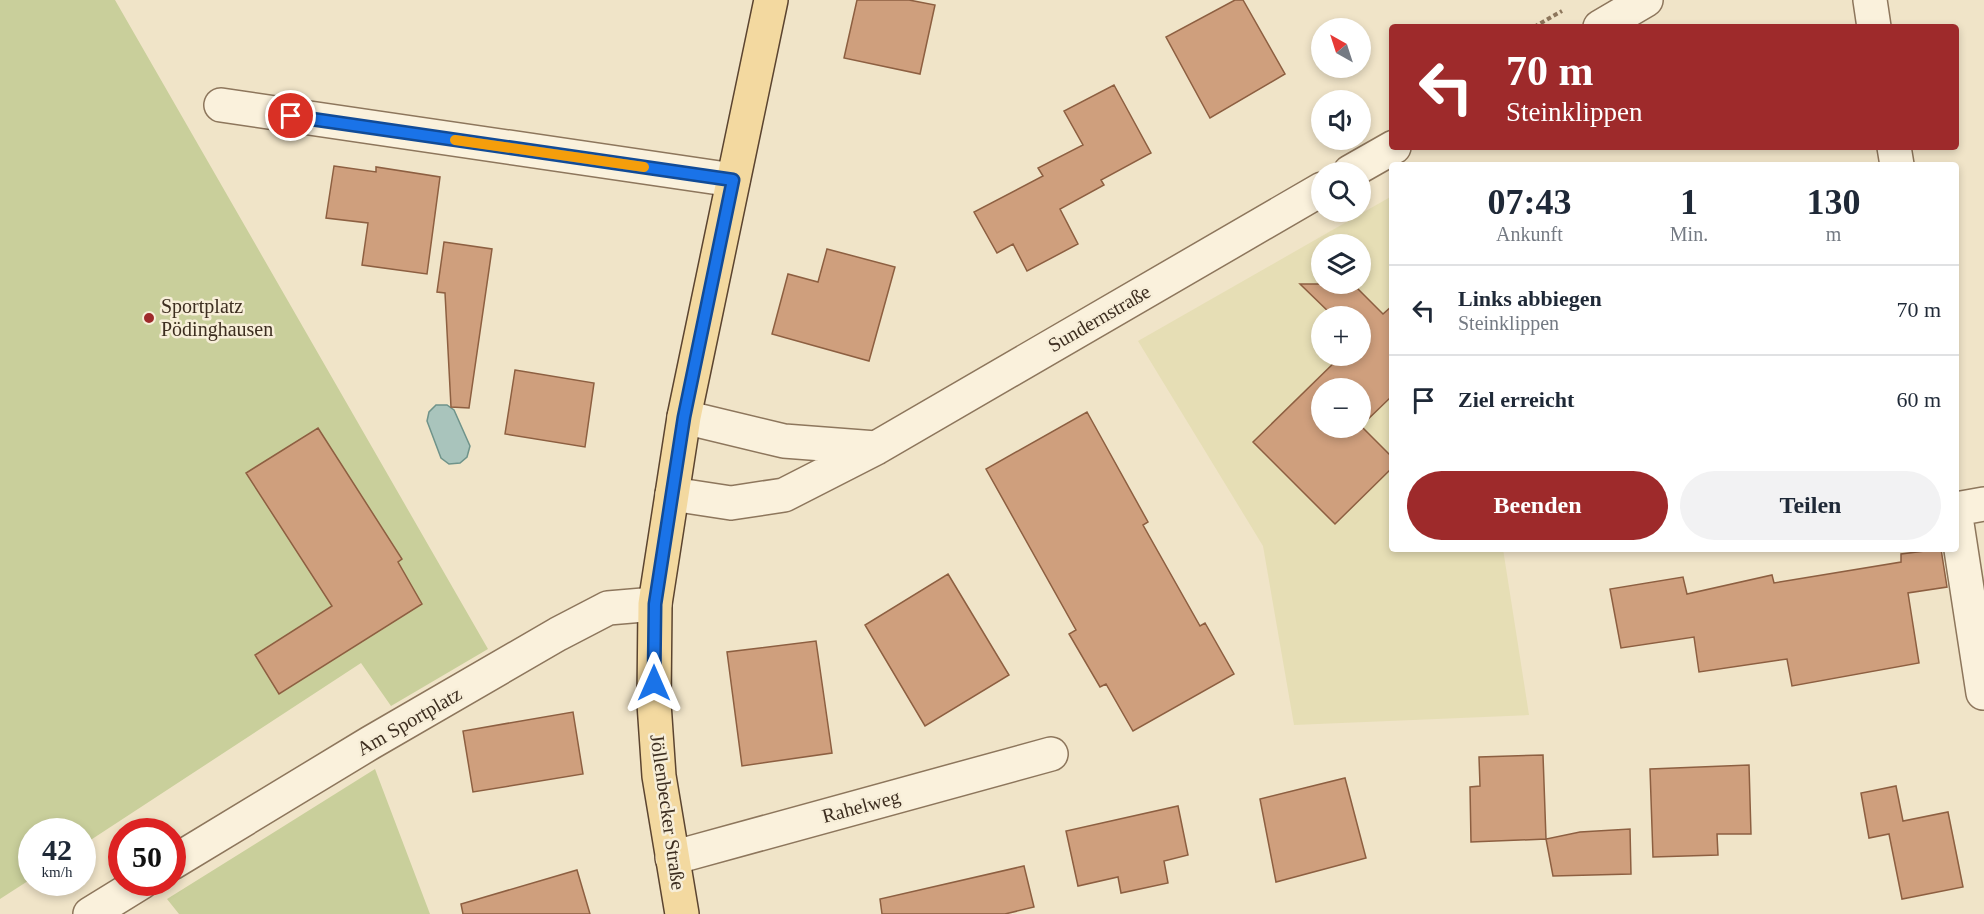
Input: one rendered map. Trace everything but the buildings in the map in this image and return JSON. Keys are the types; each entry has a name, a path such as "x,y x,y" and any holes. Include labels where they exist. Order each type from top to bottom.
{"main road":[{"name":"Jöllenbecker Straße","path":"682,914 659,776 654,703 655,604 684,417 771,0"}],"street":[{"path":"1605,24 1646,0"},
{"path":"1870,0 1874,24"},
{"path":"221,105 733,180"},
{"path":"1368,162 1389,150"},
{"name":"Sundernstraße","path":"672,494 730,503 784,495 876,448 1311,195"},
{"path":"684,417 784,441 876,448"},
{"path":"1959,508 1984,504"},
{"path":"1959,537 1983,693"},
{"name":"Am Sportplatz","path":"186,855 370,743 558,634 608,608 655,604"},
{"name":"Rahelweg","path":"672,858 1051,754"},
{"path":"90,914 119,896"}],"path":[{"path":"1539,24 1572,5"}],"shaded area":[{"path":"1389,198 1389,552 1503,552 1529,715 1294,725 1263,546 1138,341 1311,242 1311,294 1371,294 1371,234 1325,234 1346,222 1371,222 1371,208"}],"green space":[{"name":"Sportplatz Pödinghausen","path":"0,0 115,0 488,649 391,706 361,663 124,818 108,818 108,829 96,836 96,818 18,818 18,887 0,899"},
{"path":"375,769 430,914 179,914 167,899 172,896 186,896 186,887"}],"water":[{"path":"436,405 447,405 454,410 470,446 467,457 460,463 449,464 441,458 427,421 429,412"}],"slow traffic":[{"path":"455,140 644,167"}],"place":[{"name":"Sportplatz Pödinghausen","path":"149,318"}],"route":[{"path":"291,116 733,180 684,417 655,604 654,683"}]}
